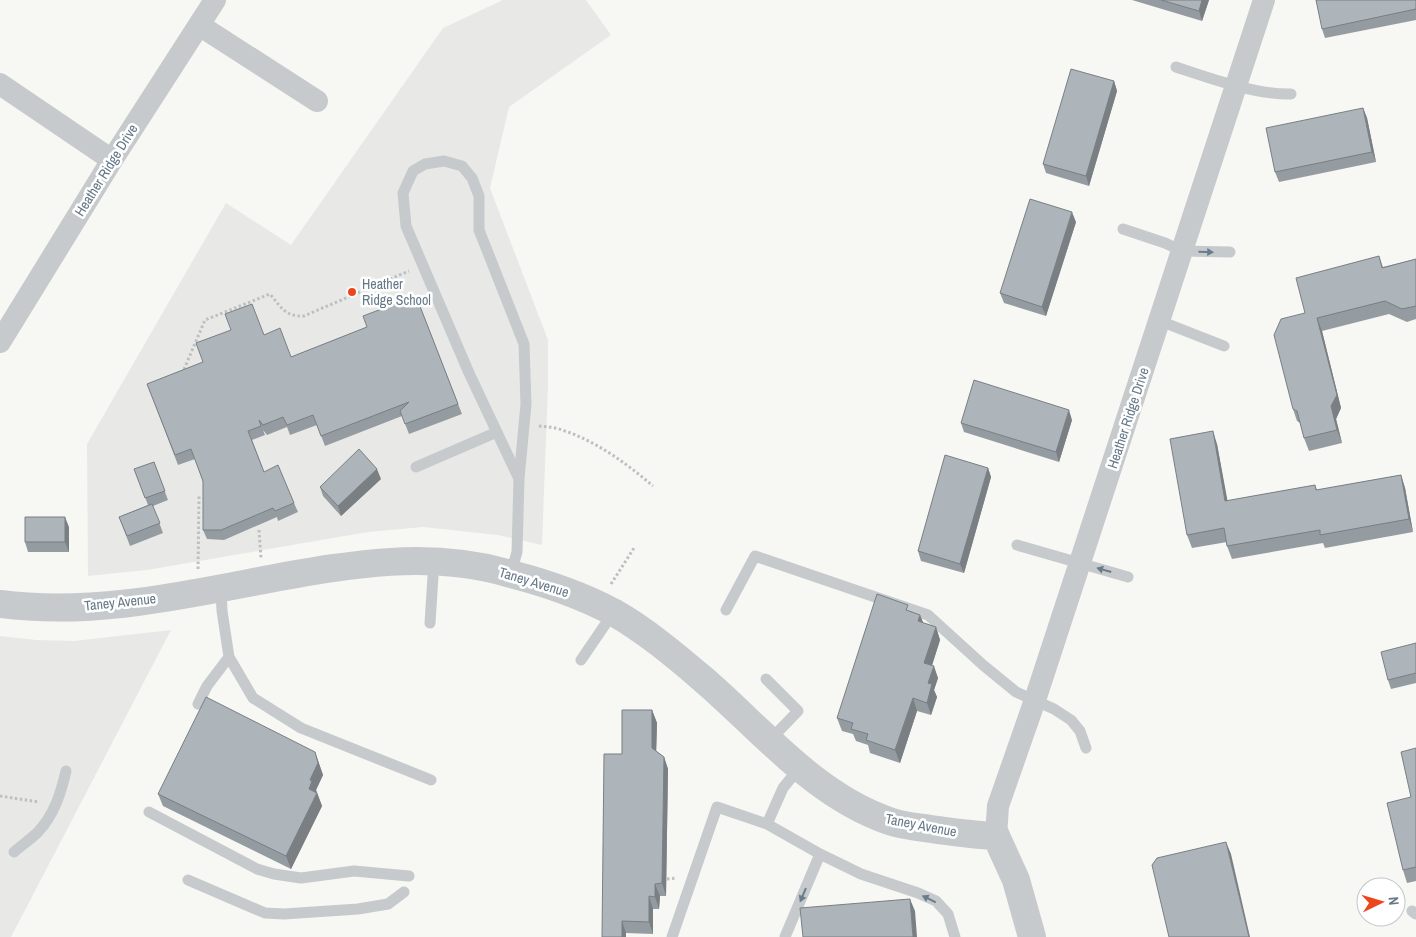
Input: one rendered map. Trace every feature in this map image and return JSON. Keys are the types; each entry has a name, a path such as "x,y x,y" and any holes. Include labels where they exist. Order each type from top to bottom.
{"street":[{"name":"Heather Ridge Drive","path":"3,330 215,0"},
{"name":"Heather Ridge Drive","path":"996,836 998,806 1001,796 1035,700 1264,0"},
{"path":"199,25 317,101"},
{"path":"0,84 112,160"},
{"name":"Taney Avenue","path":"0,604 26,607 73,607 128,603 373,562 434,561 485,567 567,590 611,599 800,767 833,794 859,808 890,822 975,835 996,836"},
{"path":"996,836 999,883 1012,937"},
{"path":"996,836 1016,880 1032,937"}],"lane":[{"path":"1176,67 1236,85 1280,94 1291,94"},
{"path":"511,574 517,552 519,479 526,404 524,344 480,230 479,196 472,178 462,166 444,161 425,164 413,172 403,193 406,226 469,373 519,479"},
{"path":"1123,230 1165,242 1182,252 1230,252"},
{"path":"1160,321 1224,346"},
{"path":"416,467 497,432"},
{"path":"1017,545 1128,576"},
{"path":"726,610 755,556 928,615 1016,692 1054,709 1071,720 1080,731 1086,748"},
{"path":"430,623 434,561"},
{"path":"221,588 222,611 229,657 253,698 300,728 431,780"},
{"path":"581,660 611,599"},
{"path":"198,704 207,686 229,657"},
{"path":"766,679 798,711 770,740"},
{"path":"767,824 783,788 800,767"},
{"path":"14,852 39,832 60,794 66,771"},
{"path":"672,937 717,807 767,824 820,854 861,874 936,901 948,914 955,937"},
{"path":"149,812 257,869 274,874 301,878 354,871 409,876"},
{"path":"785,937 820,854"},
{"path":"188,880 265,913 284,914 358,909 388,904 404,892"},
{"path":"1416,910 1412,911 1416,914"}],"path":[{"path":"185,383 181,375 205,320 270,294 287,314 304,316 411,270"},
{"path":"538,426 561,429 580,437 611,454 653,486"},
{"path":"198,570 200,495"},
{"path":"259,530 261,558"},
{"path":"611,599 634,548"},
{"path":"0,796 40,803"},
{"path":"667,879 677,878"}],"shaded area":[{"name":"Heather Ridge School","path":"503,0 586,0 611,35 509,107 490,188 548,340 542,545 498,535 423,527 368,532 147,570 88,576 87,444 226,203 291,245 443,28"},
{"path":"171,630 11,937 0,937 0,636 36,640 74,641"}],"building":[{"path":"1161,0 1202,0 1199,11"},
{"path":"1316,0 1416,0 1416,9 1322,29"},
{"path":"1071,69 1114,81 1086,176 1043,164"},
{"path":"1363,108 1372,152 1275,172 1266,128"},
{"path":"1030,199 1072,212 1042,307 1000,293"},
{"path":"1379,256 1382,268 1416,259 1416,306 1402,309 1385,301 1317,318 1337,395 1331,406 1337,430 1304,438 1297,411 1293,409 1274,335 1281,319 1305,313 1296,278"},
{"path":"416,296 458,404 405,424 400,411 409,402 321,436 313,415 287,425 283,417 263,425 259,420 261,426 248,431 264,472 278,465 294,503 275,511 273,508 221,530 203,530 203,481 191,449 175,455 147,384 203,362 196,343 231,330 225,314 252,304 264,335 280,328 291,357 367,327 363,316"},
{"path":"974,380 1069,410 1056,452 961,423"},
{"path":"1213,431 1225,501 1315,485 1316,490 1401,475 1409,519 1320,535 1320,530 1227,546 1224,528 1187,535 1170,439"},
{"path":"359,449 377,469 338,506 320,487"},
{"path":"945,455 988,468 960,564 918,551"},
{"path":"154,462 165,491 145,498 134,469"},
{"path":"152,504 160,523 127,536 119,517"},
{"path":"25,517 65,517 65,542 25,542"},
{"path":"877,594 908,605 906,610 920,615 918,621 936,627 924,663 934,666 928,683 932,684 927,703 913,698 895,750 866,740 868,734 851,729 853,723 837,718"},
{"path":"1416,643 1416,673 1388,680 1381,652"},
{"path":"206,697 315,752 318,763 310,780 312,781 309,789 317,793 286,856 158,794"},
{"path":"622,710 652,710 652,748 664,757 662,883 655,884 655,897 649,896 649,922 622,921 622,937 602,937 604,754 622,754"},
{"path":"1416,748 1416,867 1403,870 1387,803 1411,797 1401,752"},
{"path":"1226,842 1249,937 1169,937 1152,865 1157,858"},
{"path":"910,899 913,937 803,937 800,908"}],"place":[{"name":"Heather Ridge School","path":"352,292"}]}
